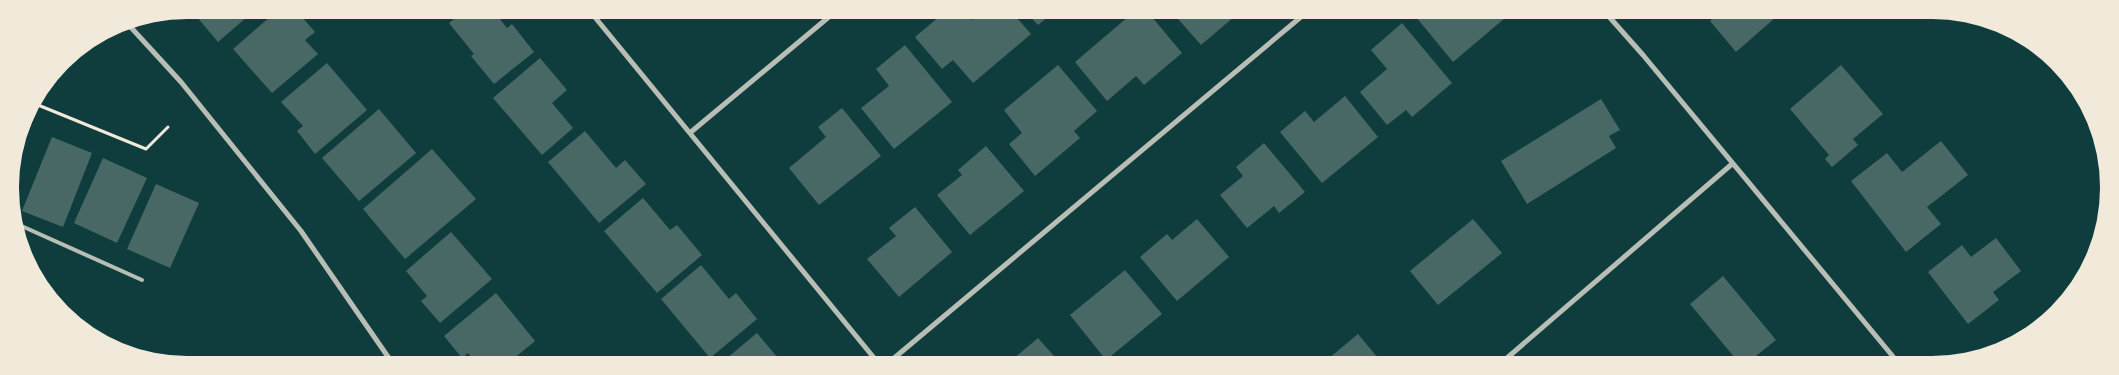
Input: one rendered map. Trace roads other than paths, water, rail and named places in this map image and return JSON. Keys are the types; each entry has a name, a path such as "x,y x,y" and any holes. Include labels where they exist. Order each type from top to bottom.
{"street":[{"path":"597,19 873,356"},
{"path":"691,132 825,19"},
{"path":"897,356 1298,19"},
{"path":"1611,19 1892,356"},
{"path":"132,29 176,76 300,231 387,356"},
{"path":"1509,356 1732,164"}],"lane":[{"path":"24,227 142,280"}]}
